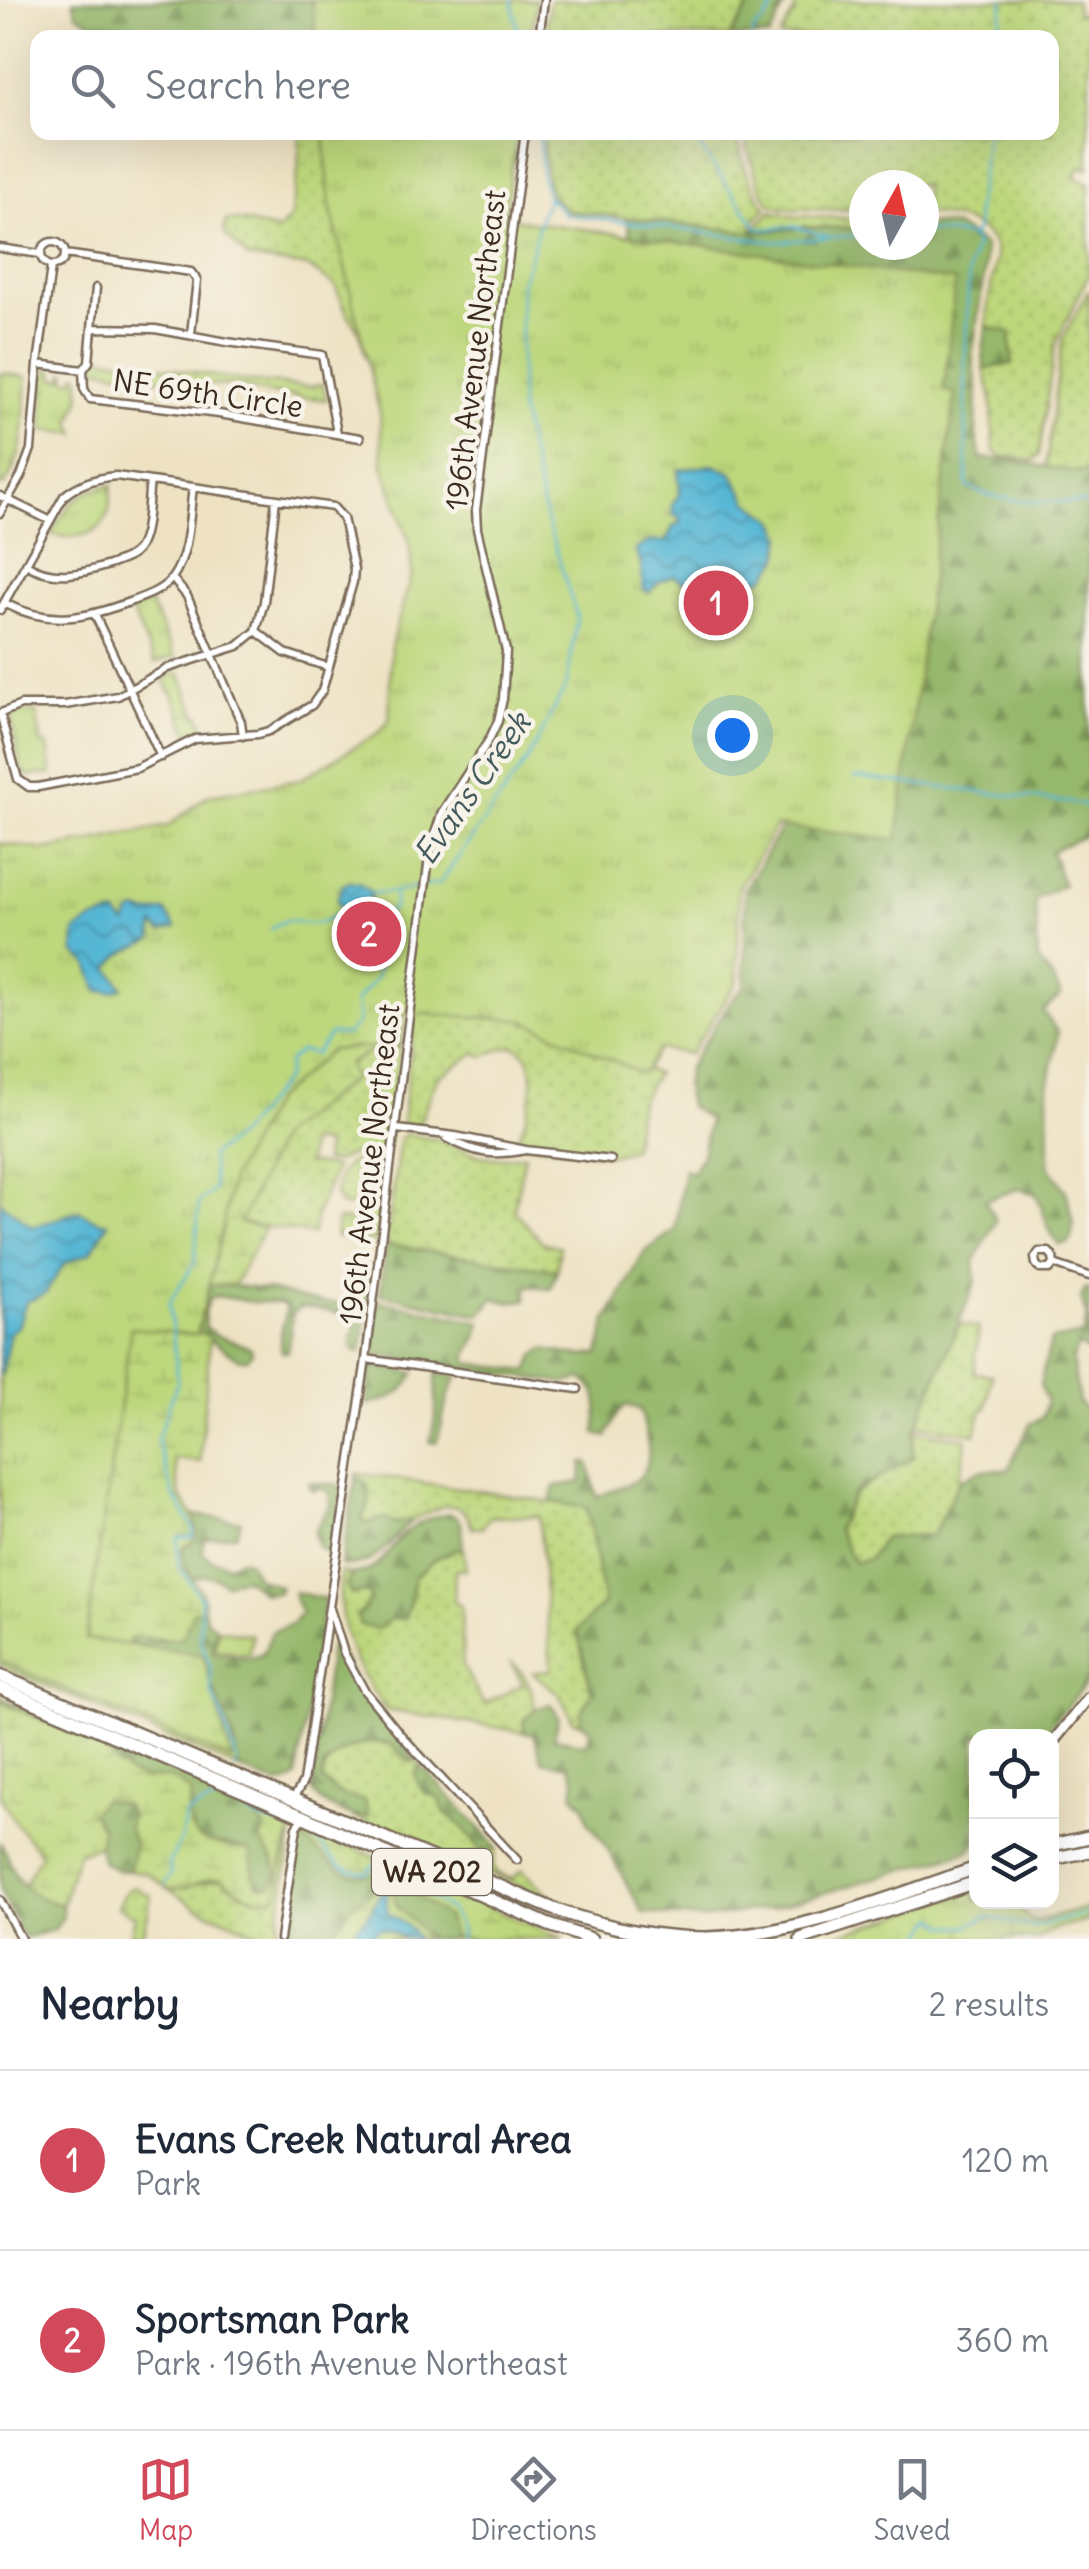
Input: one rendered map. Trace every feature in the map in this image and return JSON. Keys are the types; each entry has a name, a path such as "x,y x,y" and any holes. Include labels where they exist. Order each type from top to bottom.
{"main road":[{"name":"WA 202","path":"0,1676 226,1778"},
{"name":"WA 202","path":"0,1688 248,1787 292,1800 556,1910 592,1922 663,1936 709,1938 776,1930 969,1870"},
{"name":"WA 202","path":"248,1787 299,1826 591,1939"},
{"path":"273,1804 292,1800"},
{"path":"299,1826 320,1812"},
{"path":"1059,1844 1089,1838"},
{"path":"1059,1857 1089,1851"},
{"path":"802,1939 969,1884"}],"street":[{"path":"540,30 544,0"},
{"name":"196th Avenue Northeast","path":"292,1800 302,1782 330,1608 366,1359 428,863 442,812 490,740 503,699 506,651 476,510 524,140"},
{"path":"54,242 61,245 65,254 61,264 51,266 43,262 40,254 44,244 54,242"},
{"path":"0,248 40,254"},
{"path":"65,254 191,272 197,280 191,334"},
{"path":"0,513 4,498 21,476 30,449 51,266"},
{"name":"NE 69th Circle","path":"96,288 89,362 83,370 84,390 90,400 220,414 360,438"},
{"name":"NE 69th Circle","path":"92,328 154,328 322,355 337,433"},
{"path":"38,364 83,370"},
{"path":"193,487 184,552 172,578 153,593 95,615 66,618 2,606 64,496 76,486 102,478 116,476 276,498 328,506 340,512 354,570 322,691 312,705 269,731 195,739 137,768 38,787 22,783 16,774 0,712 22,705 65,705 118,696 168,668 238,646 256,631 264,602 276,498"},
{"path":"26,564 52,574 77,574 131,556 142,538 150,481"},
{"path":"4,498 49,520"},
{"path":"172,578 187,596 241,722 243,736"},
{"path":"95,615 160,757"},
{"path":"256,631 285,653 328,668"},
{"path":"396,1129 611,1160"},
{"path":"442,1136 483,1154 526,1150"},
{"path":"1054,1264 1089,1276"},
{"path":"366,1359 578,1390"},
{"path":"330,1608 344,1653 364,1690 517,1860"},
{"path":"1059,1735 1089,1697"},
{"path":"280,1939 299,1826"},
{"path":"0,1900 21,1939"}],"green space":[{"path":"73,0 429,0 487,30 162,30 91,22 77,14"},
{"path":"312,0 537,0 532,30 315,30"},
{"path":"550,0 753,0 734,30 546,30"},
{"path":"753,0 788,0 773,30 734,30"},
{"path":"796,0 1075,0 1077,13 1089,17 1089,169 1080,166 1075,178 1089,183 1089,275 1055,344 1039,456 1034,461 1000,456 994,450 991,393 984,369 1012,363 1010,332 987,327 996,259 993,244 978,228 939,215 939,170 849,170 849,210 786,209 770,204 760,188 747,140 1059,140 1059,30 784,30"},
{"path":"300,140 430,140 517,151 516,162 489,158 365,355 360,333 335,285 308,267 248,258 224,233 226,220 278,231 290,219"},
{"path":"325,140 516,140 504,218 955,281 944,390 955,393 897,840 776,826 739,887 737,982 690,1054 659,1049 642,1074 523,1020 404,1013 400,1045 331,1050 274,1100 231,1179 197,1335 131,1328 86,1639 203,1655 232,1760 0,1661 0,843 46,850 168,826 209,795 299,780 378,733 389,721 391,646 412,573 409,542 383,465 380,413 330,206"},
{"path":"543,140 739,140 746,172 766,208 751,226 754,229 771,211 790,216 849,218 849,228 806,227 750,232 567,211 552,197"},
{"path":"626,218 750,232 806,227 849,228 849,260 939,260 939,225 962,230 984,246 985,268 972,356 981,459 1089,471 1089,834 1051,851 1063,885 1035,899 1038,960 1061,995 1043,1011 1058,1033 1048,1088 1049,1166 1066,1191 1074,1222 1070,1242 1059,1245 1036,1194 1019,1189 985,1200 996,1220 974,1262 976,1281 915,1430 912,1458 854,1493 837,1529 854,1563 869,1559 884,1538 933,1535 959,1481 981,1470 1008,1470 1030,1424 1042,1418 1047,1401 1040,1384 1051,1340 1083,1335 1087,1317 1081,1298 1089,1289 1089,1353 1079,1345 1072,1359 1079,1403 1089,1412 1089,1680 1048,1729 969,1729 969,1851 776,1907 702,1919 643,1913 603,1841 588,1822 584,1805 573,1794 575,1779 569,1766 542,1761 534,1734 524,1732 524,1721 535,1709 551,1705 559,1717 554,1738 586,1744 591,1730 581,1723 581,1712 592,1693 577,1631 604,1603 587,1508 551,1502 555,1486 581,1482 583,1462 588,1462 597,1497 643,1473 648,1446 640,1409 625,1405 607,1437 596,1433 596,1396 582,1379 563,1383 372,1352 379,1301 481,1322 466,1357 469,1363 528,1371 534,1356 545,1349 579,1356 599,1354 607,1320 644,1253 675,1229 684,1168 692,1173 702,1155 709,1120 689,1106 685,1087 688,1068 745,985 745,890 792,809"},
{"path":"1089,289 1089,471 1073,472 1046,467 1062,340"},
{"path":"987,327 1010,332 1012,364 984,369"},
{"path":"97,356 246,381 311,387 323,384 326,400 95,368"},
{"path":"46,369 54,370 54,378 63,379 66,371 67,379 74,380 79,375 81,397 71,422 76,434 42,430"},
{"path":"0,373 27,377 20,449 3,486 0,486"},
{"path":"112,485 108,515 96,530 73,537 51,534 74,500"},
{"path":"150,603 175,657 155,663 131,610"},
{"path":"180,673 205,729 188,733 163,678"},
{"path":"36,712 42,745 48,745 52,774 28,776 21,768 11,718 16,713"},
{"path":"424,848 401,1047 366,1054 348,1064 354,1078 280,1136 240,1223 265,1228 234,1285 200,1284 195,1330 210,1338 200,1462 174,1459 180,1496 193,1515 197,1533 182,1548 183,1561 202,1595 204,1609 193,1611 183,1637 137,1637 129,1642 198,1661 224,1713 238,1768 0,1666 0,915"},
{"path":"422,991 520,1010 656,1074 640,1102 632,1149 611,1155 514,1142 527,1115 532,1072 529,1060 514,1046 483,1057 477,1052 437,1078 418,1127 402,1122 414,1022"},
{"path":"401,1047 386,1159 352,1154 335,1162 324,1161 326,1145 310,1142 307,1163 335,1169 315,1218 313,1234 239,1223 280,1136 348,1065 366,1054"},
{"path":"406,1134 440,1140 480,1156 525,1155 514,1210 544,1244 560,1246 557,1270 386,1245 400,1138"},
{"path":"355,1160 380,1168 385,1174 376,1242 335,1236 337,1220 355,1221 356,1207 339,1205 340,1199 335,1197 340,1175"},
{"path":"386,1245 557,1270 551,1288 526,1286 526,1300 507,1302 494,1298 480,1315 380,1294"},
{"path":"362,1281 370,1289 361,1352 352,1349 352,1336 357,1328 352,1322 332,1312 301,1307 293,1313 287,1352 282,1352 280,1339 286,1306 279,1303 217,1296 209,1299 204,1312 206,1327 215,1335 251,1348 247,1359 239,1359 195,1330 200,1284 254,1288 334,1304 358,1301"},
{"path":"959,1324 979,1328 974,1373 992,1375 986,1409 982,1409 975,1434 917,1425"},
{"path":"371,1367 415,1373 395,1395 366,1404"},
{"path":"436,1374 458,1377 449,1393 436,1443 430,1442 436,1415"},
{"path":"915,1430 967,1439 959,1481 933,1535 884,1538 869,1559 854,1563 837,1529 854,1493 912,1458"},
{"path":"357,1473 587,1507 604,1604 577,1631 592,1693 581,1712 581,1723 573,1721 559,1694 533,1673 551,1670 539,1516 490,1517 482,1528 472,1527 461,1509 446,1506 411,1522 394,1524 385,1518 365,1524 361,1516 366,1483 356,1477"},
{"path":"356,1477 366,1483 369,1493 369,1504 362,1516 365,1524 385,1518 394,1524 411,1522 373,1558 341,1565"},
{"path":"309,1482 342,1489 332,1551 326,1553 317,1545 314,1532 330,1506 329,1492 320,1488 314,1491"},
{"path":"448,1513 461,1523 463,1550 455,1548 414,1576 405,1619 392,1618 378,1629 360,1625 357,1616 371,1598 368,1592 351,1594 347,1585 351,1574 376,1565 414,1527"},
{"path":"193,1515 241,1521 236,1534 204,1539 202,1552 229,1565 241,1559 249,1562 257,1578 281,1587 278,1593 263,1593 243,1578 226,1584 210,1576 193,1578 184,1565 182,1547 197,1534"},
{"path":"455,1548 463,1550 466,1570 455,1570 454,1601 461,1606 463,1666 484,1704 523,1684 510,1661 520,1671 530,1688 535,1709 524,1721 524,1732 386,1710 349,1645 341,1611 341,1572 351,1574 347,1585 368,1592 371,1599 364,1611 405,1619 414,1576"},
{"path":"294,1592 325,1599 296,1778 275,1783 238,1768 235,1742 215,1691 172,1653 129,1642 129,1638 165,1641 187,1623 193,1611 204,1609 207,1621 216,1627 214,1653 248,1659 263,1654 272,1632 292,1624 301,1613"},
{"path":"218,1629 252,1635 249,1655 214,1650"},
{"path":"334,1644 359,1689 414,1759 411,1762 390,1744 368,1742 341,1751 324,1766 322,1780 340,1795 365,1801 368,1817 337,1810 312,1791 330,1647"},
{"path":"0,1697 223,1794 250,1810 265,1827 262,1841 278,1875 270,1886 258,1885 252,1876 253,1861 234,1846 203,1842 189,1819 192,1804 157,1778 145,1780 130,1774 117,1765 106,1748 56,1729 0,1702"},
{"path":"0,1702 106,1748 117,1765 130,1774 145,1780 173,1779 190,1792 189,1817 195,1835 211,1843 249,1850 258,1885 270,1886 278,1875 274,1860 261,1841 265,1827 250,1810 223,1794 289,1820 290,1836 275,1897 246,1895 222,1879 169,1889 146,1873 130,1870 134,1843 128,1827 131,1814 124,1804 102,1800 91,1813 102,1829 98,1846 79,1853 62,1905 40,1898 24,1886 41,1854 0,1796"},
{"path":"368,1742 390,1744 410,1762 414,1759 421,1766 416,1775 425,1793 439,1797 445,1814 462,1826 479,1849 496,1849 496,1873 512,1879 522,1870 552,1899 355,1818 368,1816 322,1780 333,1758"},
{"path":"421,1766 496,1849 480,1849 462,1826 445,1814 439,1797 422,1790 416,1773"},
{"path":"102,1800 124,1804 131,1814 128,1827 134,1843 130,1870 119,1871 103,1863 98,1846 102,1829 91,1813"},
{"path":"309,1828 420,1877 447,1917 454,1939 288,1939 300,1835 302,1829"},
{"path":"309,1828 564,1939 454,1939 447,1917 401,1885 392,1890 395,1903 425,1939 332,1939 333,1928 353,1904 387,1881 386,1874 379,1870 356,1874 336,1866 300,1835 302,1829"},
{"path":"292,1835 276,1939 259,1939 257,1933 197,1907 169,1889 222,1879 241,1893 280,1880"},
{"path":"0,1843 23,1885 62,1905 63,1917 55,1929 28,1938 22,1935 0,1890"},
{"path":"134,1887 151,1896 144,1929 130,1939 135,1916 118,1907 126,1891"},
{"path":"969,1892 969,1909 1022,1909 1034,1922 1089,1910 1089,1921 1053,1929 1038,1939 825,1939"}],"water":[{"path":"713,465 732,473 749,502 775,520 783,536 779,560 764,578 719,595 699,591 674,576 659,582 649,593 643,588 635,550 648,542 666,541 674,525 681,523 673,515 672,505 680,493 678,470"},
{"path":"349,882 359,883 372,893 369,912 349,915 337,902 341,887"},
{"path":"137,911 165,911 176,928 161,932 154,925 152,940 122,954 109,968 123,988 98,991 88,964 74,952 75,932 93,920 116,914 126,924"},
{"path":"0,1202 33,1227 79,1211 108,1223 91,1252 65,1263 45,1294 26,1302 18,1327 10,1332 2,1374 0,1374"},
{"path":"389,1882 388,1913 410,1928 417,1939 381,1928 369,1939 349,1939 353,1930"}],"waterway":[{"name":"Evans Creek","path":"512,0 518,30"},
{"path":"754,30 770,13 774,0"},
{"path":"1000,30 1003,1"},
{"name":"Evans Creek","path":"235,1770 237,1761 212,1694 210,1667 200,1638 201,1598 178,1565 178,1538 193,1537 193,1527 173,1494 157,1440 178,1380 169,1303 195,1262 199,1201 214,1190 211,1155 238,1136 286,1078 289,1061 300,1051 315,1054 330,1034 347,1035 359,1021 356,1001 376,978 384,916 394,907 395,892 440,883 528,759 567,684 577,617 545,515 520,409 521,283 548,198 540,140"},
{"path":"693,140 757,227 793,226 829,237"},
{"path":"972,238 977,226 986,140"},
{"path":"549,198 565,214 774,242 849,236"},
{"path":"939,233 968,236 976,243 969,268 965,359 967,486 1009,499 1089,503"},
{"path":"854,777 1089,805"},
{"path":"372,893 395,892"},
{"path":"271,929 287,921 320,922 344,909"},
{"name":"Evans Creek","path":"229,1792 232,1802 242,1809 307,1834 345,1867 367,1872 376,1864 399,1875 451,1911 460,1928 460,1939"},
{"path":"165,1883 171,1874 169,1864 182,1836 185,1816 228,1795"},
{"name":"Evans Creek","path":"921,1939 936,1917 945,1925 964,1927 987,1917 1033,1927 1089,1913"}],"place":[{"name":"Evans Creek Natural Area","path":"716,603"},
{"name":"Sportsman Park","path":"369,934"}]}
